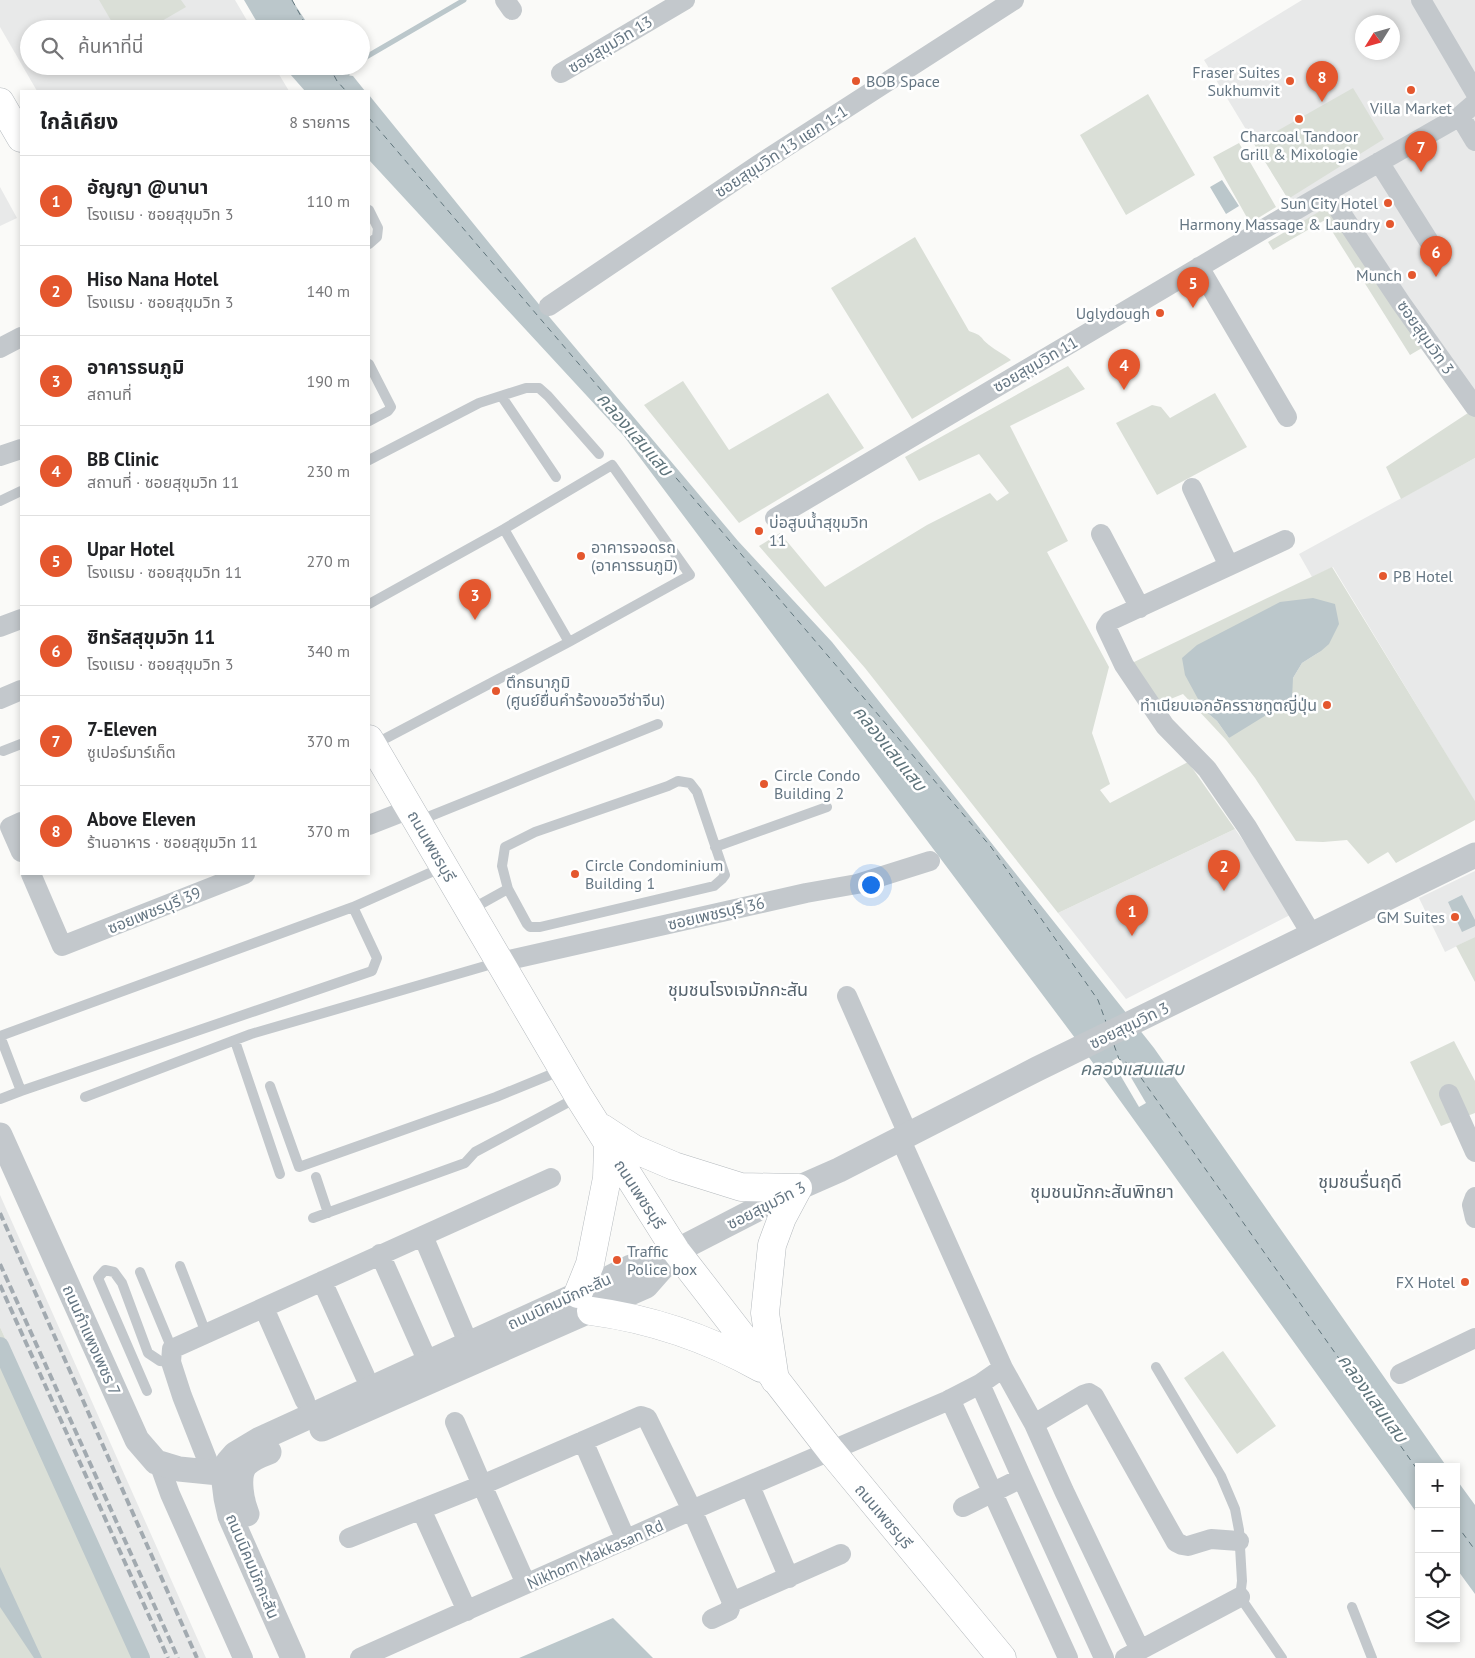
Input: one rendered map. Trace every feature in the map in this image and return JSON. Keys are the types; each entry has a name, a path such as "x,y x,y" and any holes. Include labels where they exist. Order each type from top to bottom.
{"main road":[{"path":"0,102 20,136"},
{"name":"ถนนเพชรบุรี","path":"371,742 579,1097 676,1252 831,1451 1002,1658"},
{"path":"602,1134 674,1166 741,1188 798,1188 782,1218 772,1245 765,1313 772,1376"},
{"path":"602,1134 608,1178 584,1302 662,1326 733,1352 772,1376"}],"street":[{"name":"ซอยสุขุมวิท 13","path":"561,73 589,59 685,0"},
{"name":"ซอยสุขุมวิท 13 แยก 1-1","path":"550,306 758,166 1014,0"},
{"path":"1421,0 1475,92"},
{"name":"ซอยสุขุมวิท 11","path":"776,518 1199,267 1460,116 1475,103"},
{"path":"1460,116 1475,141"},
{"path":"1380,162 1430,243"},
{"name":"ซอยสุขุมวิท 3","path":"1327,192 1401,303 1474,404"},
{"path":"1199,267 1287,417"},
{"path":"0,348 20,338"},
{"path":"0,456 20,449"},
{"path":"1192,488 1229,566"},
{"path":"1101,534 1140,608"},
{"path":"1285,540 1110,621 1106,628 1124,665 1165,726 1207,769 1247,827 1312,935"},
{"path":"0,628 20,619"},
{"path":"0,699 20,690"},
{"path":"370,825 414,815"},
{"path":"16,825 20,847"},
{"name":"ซอยสุขุมวิท 3","path":"676,1252 798,1188 839,1170 1037,1069 1475,855"},
{"name":"ซอยเพชรบุรี 36","path":"500,962 806,893 857,884 930,861"},
{"name":"ซอยเพชรบุรี 39","path":"31,875 62,946 242,875"},
{"path":"847,996 904,1136 1003,1368 1034,1424 1133,1654 1240,1597"},
{"path":"1449,1094 1475,1152"},
{"name":"ถนนกำแพงเพชร 7","path":"0,1135 137,1440 159,1463"},
{"path":"226,1474 182,1396 172,1355 206,1333 551,1178"},
{"path":"1475,1197 1472,1205 1475,1218"},
{"path":"422,1236 464,1333"},
{"name":"ถนนนิคมมักกะสัน","path":"293,1658 230,1516 226,1474 228,1462 234,1454 260,1439 584,1302 646,1286 676,1252"},
{"path":"380,1254 423,1351"},
{"path":"322,1281 365,1376"},
{"path":"264,1308 305,1401"},
{"path":"1400,1374 1475,1338"},
{"name":"Nikhom Makkasan Rd","path":"360,1658 692,1510 950,1399 980,1384 1003,1368"},
{"path":"980,1384 1104,1658"},
{"path":"1034,1424 1083,1395 1090,1393 1094,1396 1176,1542 1188,1546 1211,1539 1239,1541"},
{"path":"950,1399 1068,1658"},
{"path":"350,1538 482,1485 641,1416 648,1418 692,1510 732,1602 729,1612 712,1619"},
{"path":"455,1422 526,1584"},
{"path":"583,1441 626,1540"},
{"path":"159,1463 179,1469 226,1474"},
{"path":"159,1463 170,1494 243,1658"},
{"name":"ถนนนิคมมักกะสัน","path":"226,1474 241,1492 243,1507 310,1658"},
{"path":"963,1507 1022,1478"},
{"path":"750,1486 789,1578"},
{"path":"421,1509 466,1611"},
{"path":"732,1602 841,1554"}],"lane":[{"path":"370,212 378,228 377,237 370,243"},
{"path":"370,366 391,407 388,411 370,420"},
{"path":"370,459 479,403 526,388 539,388 548,396 599,454"},
{"path":"502,397 556,477"},
{"path":"370,603 504,529 612,465 690,575 569,642 371,742"},
{"path":"0,501 20,491"},
{"path":"504,529 569,642"},
{"path":"414,815 658,724"},
{"path":"3,751 20,744"},
{"path":"678,781 690,783 697,792 725,875 714,886 540,927 527,924 508,889 502,866 505,847 535,832 678,781"},
{"path":"715,847 827,807"},
{"path":"21,1091 0,1036 353,907 444,867"},
{"path":"469,910 508,889"},
{"path":"0,1099 372,971 378,958 353,907"},
{"path":"85,1097 251,1034 500,962"},
{"path":"235,1041 280,1174"},
{"path":"270,1086 299,1167 496,1097 563,1070"},
{"path":"313,1218 465,1163 475,1152 579,1097"},
{"path":"316,1177 328,1213"},
{"path":"180,1266 206,1333"},
{"path":"140,1272 172,1355 160,1361 148,1353 122,1283 114,1272 105,1270 98,1278 147,1391"},
{"path":"1156,1367 1221,1476 1235,1509 1242,1580 1240,1597 1282,1658"},
{"path":"1352,1607 1372,1658"}],"shaded area":[{"path":"0,0 235,0 247,20 20,20 20,62 0,27"},
{"path":"99,0 181,0 186,7 164,20 111,20"},
{"path":"1302,0 1475,0 1475,417 1427,345 1330,211 1319,212 1302,222 1204,60"},
{"path":"28,75 279,75 288,90 36,90"},
{"path":"1353,88 1384,139 1288,199 1254,144"},
{"path":"1148,94 1195,175 1126,215 1080,135"},
{"path":"1239,143 1276,207 1250,223 1213,157"},
{"path":"0,187 17,218 0,226"},
{"path":"1320,211 1330,211 1427,345 1410,355 1325,220 1273,250 1268,242"},
{"path":"915,237 969,331 979,336 1011,360 912,419 831,288"},
{"path":"1068,366 1085,389 1010,426 1068,541 1047,552 1109,667 1092,733 1110,784 1100,790 1110,803 1188,762 1235,829 1058,913 865,668 759,546 780,533 825,587 927,525 990,493 997,501 1009,493 979,454 919,481 905,457"},
{"path":"683,381 729,450 828,393 864,448 739,523 644,405"},
{"path":"1215,393 1247,447 1157,495 1116,423 1152,405 1161,407 1170,418"},
{"path":"1471,411 1475,417 1475,458 1401,499 1386,467"},
{"path":"1475,458 1475,802 1333,567 1312,577 1299,554"},
{"path":"1332,567 1475,801 1475,820 1396,863 1388,852 1368,864 1347,840 1323,842 1296,841 1255,778 1226,740 1183,694 1158,704 1132,663","holes":["1321,651 1302,663 1293,678 1229,738 1217,721 1204,710"]},
{"path":"1235,829 1294,913 1126,999 1058,913"},
{"name":"GM Suites","path":"1475,871 1475,937 1445,952 1419,898"},
{"path":"1475,937 1475,982 1456,946"},
{"path":"1454,1041 1475,1081 1475,1113 1441,1126 1410,1062"},
{"path":"0,1195 206,1658 150,1658 0,1327"},
{"path":"0,1327 150,1658 0,1658"},
{"path":"1223,1351 1276,1426 1237,1454 1184,1378"}],"water":[{"path":"244,0 292,0 305,20 256,20"},
{"path":"291,75 353,76 364,90 304,90"},
{"name":"คลองแสนแสบ","path":"370,96 546,313 738,541 832,642 1154,1048 1444,1463 1415,1463 1415,1510 1075,1038 623,435 370,161"},
{"path":"1222,180 1239,206 1226,214 1210,187"},
{"path":"1313,598 1335,604 1339,624 1329,644 1302,663 1293,678 1292,699 1229,738 1217,721 1204,710 1185,675 1182,658 1197,645 1280,602"},
{"path":"1462,895 1475,920 1475,926 1462,932 1448,902"},
{"path":"1460,1484 1475,1505 1475,1594 1460,1573"},
{"path":"0,1567 42,1658 34,1658 0,1607"},
{"path":"613,1618 653,1658 519,1658"}],"pier":[{"path":"1119,1057 1146,1103 1139,1107 1112,1061"}],"waterway":[{"path":"370,55 464,0"},
{"path":"345,82 347,75"},
{"path":"0,1346 141,1658"}],"ferry route":[{"path":"292,0 303,20"},
{"path":"334,75 345,90"},
{"path":"370,119 991,847 1098,1000 1106,1022"},
{"path":"1114,1045 1119,1059 1137,1072 1415,1466"},
{"path":"1460,1529 1475,1550"}],"railway":[{"path":"0,1213 197,1658"},
{"path":"0,1264 178,1658"},
{"path":"0,1285 168,1658"}],"place":[{"name":"BOB Space","path":"856,81"},
{"name":"Fraser Suites Sukhumvit","path":"1290,81"},
{"name":"Villa Market","path":"1411,90"},
{"name":"Above Eleven","path":"1322,102"},
{"name":"Charcoal Tandoor Grill & Mixologie","path":"1299,119"},
{"name":"7-Eleven","path":"1421,172"},
{"name":"Sun City Hotel","path":"1388,203"},
{"name":"Harmony Massage & Laundry","path":"1390,224"},
{"name":"Munch","path":"1412,275"},
{"name":"ซิทรัสสุขุมวิท 11","path":"1436,277"},
{"name":"Upar Hotel","path":"1193,308"},
{"name":"Uglydough","path":"1160,313"},
{"name":"BB Clinic","path":"1124,390"},
{"name":"บ่อสูบน้ำสุขุมวิท 11","path":"759,531"},
{"name":"อาคารจอดรถ (อาคารธนภูมิ)","path":"581,556"},
{"name":"PB Hotel","path":"1383,576"},
{"name":"อาคารธนภูมิ","path":"475,620"},
{"name":"ตึกธนาภูมิ (ศูนย์ยื่นคำร้องขอวีซ่าจีน)","path":"496,691"},
{"name":"ทำเนียบเอกอัครราชทูตญี่ปุ่น","path":"1327,705"},
{"name":"Circle Condo Building 2","path":"764,784"},
{"name":"Circle Condominium Building 1","path":"575,874"},
{"name":"Hiso Nana Hotel","path":"1224,891"},
{"name":"GM Suites","path":"1455,917"},
{"name":"อัญญา @นานา","path":"1132,936"},
{"name":"Traffic Police box","path":"617,1260"},
{"name":"FX Hotel","path":"1465,1282"}],"district":[{"name":"ชุมชนโรงเจมักกะสัน","path":"738,989"},
{"name":"ชุมชนรื่นฤดี","path":"1360,1181"},
{"name":"ชุมชนมักกะสันพิทยา","path":"1102,1191"}]}
